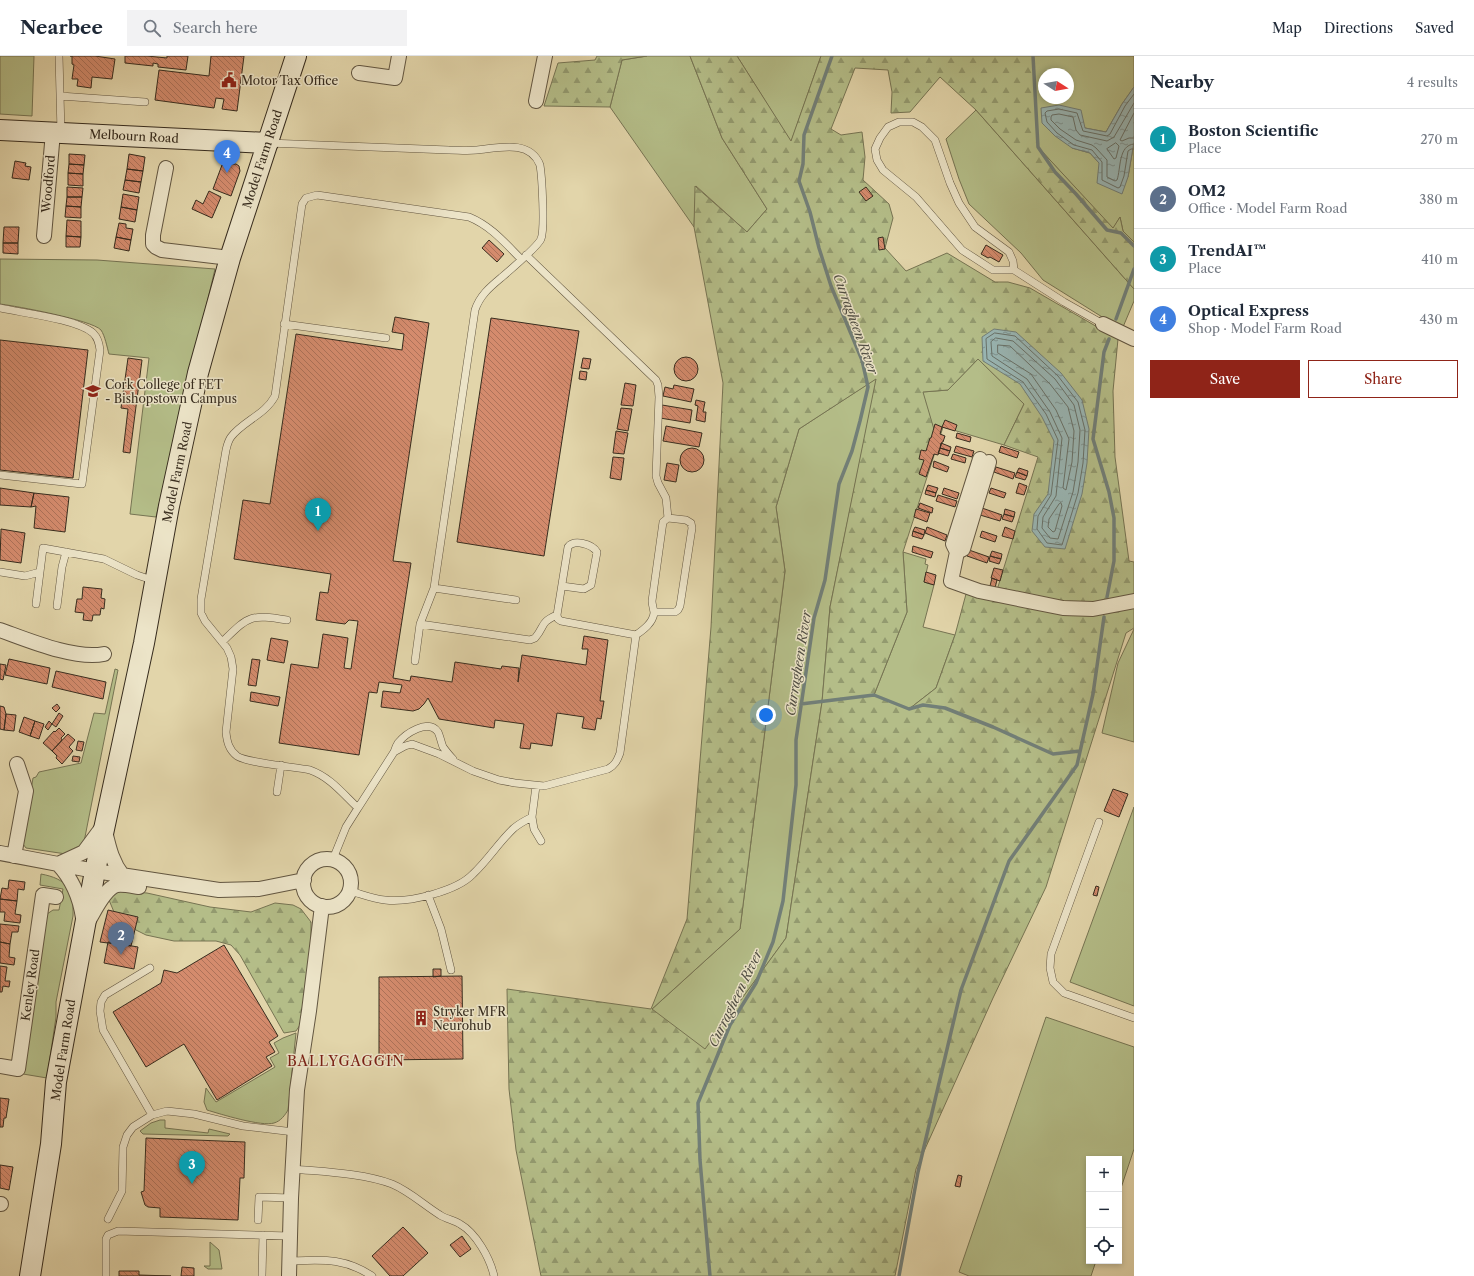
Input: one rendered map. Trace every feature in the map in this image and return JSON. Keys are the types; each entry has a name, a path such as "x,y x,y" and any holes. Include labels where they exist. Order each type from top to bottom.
{"main road":[{"name":"Model Farm Road","path":"30,1276 50,1144 56,1082 94,871 144,644 169,506 198,373 230,258 296,56"},
{"name":"Melbourn Road","path":"0,130 268,143"}],"street":[{"path":"359,73 395,78 399,56"},
{"path":"536,101 545,56"},
{"name":"Woodford","path":"44,236 57,132"},
{"path":"166,168 153,235 153,244 162,250 230,258"},
{"path":"1103,324 1134,339"},
{"path":"984,460 963,549 957,552 950,581 979,591 1063,608 1093,610 1134,601"},
{"path":"0,630 55,648 89,655 104,654"},
{"path":"17,764 26,791 7,855 123,876 219,890 259,889 304,880"},
{"path":"104,825 112,858 116,867 123,876"},
{"name":"Model Farm Road","path":"58,864 84,852 104,825"},
{"path":"333,859 340,862 349,873 351,880 350,891 343,901 337,905 330,907 322,906 316,904 306,894 304,880 306,872 310,866 317,861 333,859"},
{"path":"58,864 68,874 81,902 84,928"},
{"path":"84,928 107,891 112,887 118,885 167,890 177,884"},
{"name":"Kenley Road","path":"0,1066 18,1069 43,895 56,897"},
{"path":"289,1276 291,1198 297,1090 322,906"}],"lane":[{"path":"57,132 60,96 59,56"},
{"path":"60,96 145,102"},
{"path":"1014,270 1009,252 975,227 959,203 950,183 935,140 922,127 913,122 899,122 888,127 880,138 875,149 877,160 883,170 916,197 962,250 992,270 1014,270 1064,302 1103,324"},
{"path":"268,143 424,150 475,150 513,146 525,149 532,153 540,165 543,225 541,240 485,292 478,300 475,310 434,588 420,624 415,661"},
{"path":"358,808 320,773 242,759 231,750 227,742 226,732 233,670 231,657 227,648 205,621 201,613 201,599 226,450 230,439 236,432 265,410 271,404 275,396 300,211 306,198 317,195 469,217 482,222 524,257 656,380 659,397 656,476 666,498 668,518"},
{"path":"0,308 79,324 93,333 98,339 100,350 82,484 0,475"},
{"path":"284,324 386,338"},
{"path":"562,586 584,589 591,585 597,552 594,548 574,543 568,548 557,615 558,619 561,621 636,635 645,630 651,621 654,612 652,601 663,522 668,518 686,520 691,523 692,528 680,606 675,612 654,612"},
{"path":"36,604 43,548 104,559 138,575 156,581"},
{"path":"57,606 62,567 66,552"},
{"path":"0,572 25,576 40,572"},
{"path":"434,588 516,600"},
{"path":"420,624 530,640 535,638 546,620 557,615"},
{"path":"222,642 242,624 252,618 262,616 287,620"},
{"path":"394,752 412,744 498,780 536,786 544,786 608,769 617,761 620,753 636,635"},
{"path":"333,859 346,827 394,752 398,743 406,735 426,726 432,727 437,732 443,747 456,763"},
{"path":"277,792 281,765"},
{"path":"536,786 532,817 534,829 541,841"},
{"path":"350,891 383,900 407,900 450,888 472,876 514,828 532,817"},
{"path":"1099,822 1052,954 1050,968 1053,982 1064,993 1134,1018"},
{"path":"428,895 441,929 451,970"},
{"path":"150,968 105,995 101,1002 100,1011 103,1030 152,1115"},
{"path":"108,1219 123,1186 124,1141 133,1127 152,1115 167,1111 194,1114 243,1126 294,1132"},
{"path":"293,1168 354,1175 392,1184 418,1199 441,1216 460,1224 469,1232 485,1253 492,1266 494,1276"},
{"path":"258,1220 259,1197 291,1198"},
{"path":"106,1276 106,1239 108,1235 113,1232 290,1236"},
{"path":"262,1276 263,1235"},
{"path":"289,1261 340,1261 361,1269 372,1276"}],"green space":[{"path":"0,56 34,56 32,116 0,114"},
{"path":"597,56 647,56 622,60 610,107 544,106 558,63 595,60"},
{"path":"647,56 690,56 722,138 767,209 747,232 696,186 694,227 610,107 622,60"},
{"path":"690,56 737,56 791,141 821,56 1033,56 1038,147 1113,228 1120,217 1123,231 1134,242 1134,289 976,110 940,77 910,112 891,113 892,92 888,70 855,68 831,129 841,135 862,132 865,157 863,180 889,204 893,218 885,248 906,271 947,253 995,282 1008,282 1030,288 1118,339 1113,391 1115,457 1129,561 1134,562 1134,596 1093,604 1061,603 997,590 1038,457 1004,445 1024,404 978,359 948,390 923,392 938,443 903,552 907,612 874,695 909,709 936,688 955,635 966,594 1067,612 1093,614 1134,606 1134,628 1126,633 1046,887 993,998 916,1169 895,1276 541,1276 516,1150 509,1089 507,989 651,1009 687,919 711,627 723,383 694,227 695,186 747,232 767,209 722,138","holes":["876,379 830,607 822,702 786,938 705,1049 652,1009 740,929 785,571 776,507 799,429"]},
{"path":"737,56 821,56 791,142"},
{"path":"1033,56 1134,56 1134,87 1122,104 1106,132 1085,128 1072,148 1090,153 1099,163 1128,177 1134,142 1134,242 1123,231 1120,217 1113,229 1038,147"},
{"path":"976,110 1134,289 1134,301 1123,327 1107,320 1043,280 1021,253 969,204 946,139"},
{"path":"0,259 97,260 215,269 156,517 130,514 149,358 109,354 105,338 101,330 84,322 53,314 0,304"},
{"path":"978,359 1024,404 1004,445 943,427 938,443 922,392 948,390"},
{"path":"877,378 830,607 822,702 786,938 705,1050 651,1010 740,929 785,571 776,507 799,429"},
{"path":"903,552 926,559 925,564 928,565 924,582 934,585 923,627 955,635 936,688 909,709 874,695 907,612"},
{"path":"1134,629 1134,742 1102,733 1118,663"},
{"path":"115,669 118,670 84,842 74,851 66,854 26,848 23,844 23,839 33,778 36,777 39,772 81,763 94,713 105,714"},
{"path":"1134,807 1134,1006 1070,982"},
{"path":"41,874 63,882 70,892 73,907 73,916 56,1002 56,1017 47,1078 23,1074 47,914 53,910 59,910 63,889 40,885"},
{"path":"118,891 147,893 210,907 251,912 275,903 293,905 301,909 311,922 311,948 300,1025 296,1031 284,1033 240,955 231,945 216,941 174,941 146,935 130,927 119,924 109,900"},
{"path":"1046,1017 1134,1047 1134,1149 1122,1185 1122,1156 1086,1156 1086,1264 1095,1264 1091,1276 969,1276 959,1272"},
{"path":"296,1033 288,1110 281,1119 274,1123 268,1124 241,1120 207,1110 204,1102 206,1088 216,1102 275,1067 270,1058 279,1053 274,1043"},
{"path":"165,1120 165,1128 208,1133 209,1129 230,1134 228,1136 143,1134 140,1131 151,1123"},
{"path":"210,1242 219,1250 222,1269 208,1269 204,1266 210,1266"}],"water":[{"path":"1134,87 1134,142 1128,177 1122,194 1097,183 1099,163 1090,153 1072,148 1055,136 1042,123 1041,108 1059,105 1081,110 1085,128 1106,132 1122,104"},
{"path":"994,329 1016,332 1061,373 1082,400 1089,429 1087,463 1082,494 1065,549 1045,547 1032,531 1034,514 1048,494 1054,441 1042,417 1020,384 983,361 982,337"}],"building":[{"path":"72,56 95,56 115,59 112,79 92,77 91,88 77,86 78,79 72,79 74,65 72,64"},
{"path":"125,56 167,58 167,56 188,56 186,70 158,67 158,64 153,63 153,66 125,63"},
{"path":"211,56 244,56 237,111 222,109 224,99 216,98 214,108 155,100 159,70 209,76"},
{"path":"69,154 85,155 84,165 69,164"},
{"path":"129,154 145,157 143,171 127,169"},
{"path":"15,161 26,163 25,166 31,167 29,180 12,178"},
{"path":"69,164 84,165 83,174 68,173"},
{"path":"236,164 239,166 240,171 231,196 213,189 222,165"},
{"path":"127,169 143,171 141,182 125,180"},
{"path":"68,173 83,174 83,186 68,185"},
{"path":"125,180 141,182 139,193 123,190"},
{"path":"67,187 83,188 82,197 67,197"},
{"path":"866,187 873,196 866,201 859,192"},
{"path":"209,191 221,197 212,218 192,209 196,200 203,204"},
{"path":"123,194 139,197 137,210 121,207"},
{"path":"67,197 82,197 81,207 66,206"},
{"path":"66,206 81,207 81,218 65,217"},
{"path":"121,207 137,210 135,222 119,219"},
{"path":"67,220 81,221 81,237 66,236"},
{"path":"119,223 126,224 126,228 133,229 131,240 116,237"},
{"path":"4,227 19,227 18,243 3,243"},
{"path":"66,236 81,237 80,247 66,247"},
{"path":"116,237 131,240 129,251 114,248"},
{"path":"883,237 885,249 879,250 878,238"},
{"path":"489,240 504,254 497,262 482,248"},
{"path":"3,243 18,243 18,254 3,253"},
{"path":"986,245 1003,255 999,262 981,254"},
{"path":"395,317 429,323 393,561 411,563 393,678 410,681 411,676 452,682 455,662 501,669 502,666 519,668 518,682 522,655 586,665 588,649 582,649 584,636 608,640 600,701 604,701 601,719 597,718 595,730 582,728 584,717 557,713 552,746 531,743 530,749 520,748 524,724 495,720 494,728 439,719 428,698 419,709 413,711 381,707 383,691 400,693 402,685 379,682 377,693 369,692 359,755 279,743 291,664 318,668 323,634 348,638 344,668 351,669 358,621 349,620 345,624 316,620 320,592 328,593 331,574 234,559 243,500 270,504 296,334 402,350 404,334 392,332"},
{"path":"491,318 579,331 544,556 457,542"},
{"path":"0,340 88,350 73,478 0,470"},
{"path":"686,357 695,360 698,369 695,378 686,381 677,378 674,369 677,360"},
{"path":"128,358 142,360 130,453 123,452 128,409 121,408"},
{"path":"583,358 591,359 589,369 581,368"},
{"path":"580,371 587,372 586,380 579,379"},
{"path":"625,383 636,385 633,406 621,405"},
{"path":"674,385 694,389 691,402 663,396 665,387 673,389"},
{"path":"696,400 705,402 703,412 706,412 705,422 696,420 698,406 695,405"},
{"path":"662,405 692,410 690,423 660,418"},
{"path":"621,408 632,409 628,431 617,429"},
{"path":"945,420 957,425 955,431 942,427"},
{"path":"935,424 942,427 940,434 945,436 938,455 934,454 926,477 919,474 924,460 919,459 921,450 926,451"},
{"path":"666,426 702,433 699,447 663,441"},
{"path":"616,431 628,433 624,454 613,453"},
{"path":"957,433 971,437 970,442 956,438"},
{"path":"941,443 951,447 950,451 940,448"},
{"path":"956,446 974,451 972,457 954,452"},
{"path":"1001,446 1019,452 1017,458 999,452"},
{"path":"692,448 701,451 704,460 701,469 692,472 683,469 680,460 683,451"},
{"path":"940,448 950,451 948,456 938,453"},
{"path":"953,454 966,458 965,463 951,459"},
{"path":"613,457 624,458 621,480 610,478"},
{"path":"934,461 949,467 947,472 933,467"},
{"path":"667,463 679,465 676,482 664,480"},
{"path":"996,467 1015,473 1013,479 994,472"},
{"path":"1019,468 1028,471 1027,476 1017,472"},
{"path":"1017,472 1027,476 1025,480 1015,477"},
{"path":"1019,483 1027,486 1024,495 1016,493"},
{"path":"928,485 938,488 936,493 926,490"},
{"path":"0,488 34,493 31,507 0,505"},
{"path":"944,488 959,493 957,499 942,494"},
{"path":"991,488 1006,493 1004,498 989,493"},
{"path":"926,490 936,493 935,497 925,494"},
{"path":"34,493 69,497 65,532 34,528 36,506 31,507"},
{"path":"938,495 957,501 955,507 936,501"},
{"path":"920,503 933,508 932,513 918,508"},
{"path":"982,508 1002,515 1000,521 980,515"},
{"path":"916,509 930,513 927,522 914,517"},
{"path":"1005,509 1015,512 1014,517 1004,514"},
{"path":"1004,514 1014,517 1012,522 1002,519"},
{"path":"915,527 925,530 924,535 913,531"},
{"path":"927,527 947,535 945,541 925,533"},
{"path":"1005,527 1015,531 1013,539 1002,536"},
{"path":"1,529 25,533 21,563 0,560"},
{"path":"913,531 924,535 922,539 912,536"},
{"path":"982,531 997,536 995,542 980,537"},
{"path":"913,546 933,552 931,558 912,552"},
{"path":"969,550 989,557 987,563 967,556"},
{"path":"992,551 1002,554 1001,559 990,556"},
{"path":"990,556 1001,559 999,564 989,561"},
{"path":"994,568 1003,570 1000,581 991,578"},
{"path":"926,572 936,575 934,585 924,582"},
{"path":"992,578 997,580 995,588 990,586"},
{"path":"83,587 102,589 101,598 105,599 104,609 101,608 100,615 93,615 92,621 83,620 84,613 75,612 77,599 82,599"},
{"path":"271,638 288,641 284,663 267,660"},
{"path":"9,659 50,668 47,684 5,675"},
{"path":"252,659 260,660 256,686 248,685"},
{"path":"0,664 6,665 3,680 0,679"},
{"path":"56,671 106,682 103,699 52,687"},
{"path":"251,692 280,697 278,706 250,701"},
{"path":"57,704 60,708 56,712 52,708"},
{"path":"0,706 4,707 6,714 4,730 0,729"},
{"path":"59,713 63,716 56,727 52,724"},
{"path":"6,714 16,715 14,731 4,730"},
{"path":"24,717 35,721 30,736 19,732"},
{"path":"35,721 44,724 39,739 30,736"},
{"path":"49,721 52,724 48,730 45,727"},
{"path":"59,728 65,734 61,738 62,740 52,751 43,743 54,731 55,732"},
{"path":"68,734 75,740 69,747 73,751 62,764 52,751"},
{"path":"78,741 84,742 82,751 76,750"},
{"path":"73,756 80,757 79,762 72,761"},
{"path":"1113,789 1128,794 1119,817 1104,811"},
{"path":"9,880 25,882 24,890 18,889 17,901 0,899 2,888 8,889"},
{"path":"1096,886 1099,887 1097,896 1093,895"},
{"path":"0,899 17,901 15,914 21,915 20,923 4,921 5,912 0,912"},
{"path":"108,910 138,917 131,946 100,942"},
{"path":"0,924 19,926 18,932 12,932 10,944 0,942"},
{"path":"0,942 10,944 9,957 15,958 14,965 0,963"},
{"path":"108,942 138,947 134,969 104,963"},
{"path":"224,945 278,1036 269,1042 275,1052 266,1057 272,1066 217,1100 184,1044 146,1067 113,1012 161,983 164,970 177,973"},
{"path":"0,966 7,967 5,981 10,981 9,987 3,986 2,992 0,992"},
{"path":"433,969 441,969 441,976 433,977"},
{"name":"Stryker MFR Neurohub","path":"462,976 463,1059 379,1060 379,977"},
{"path":"0,1098 9,1099 3,1127 0,1127"},
{"path":"146,1138 245,1142 244,1178 240,1178 238,1220 160,1217 160,1208 148,1207 145,1205 141,1192 144,1191"},
{"path":"0,1165 13,1167 9,1190 0,1188"},
{"path":"958,1175 962,1176 960,1187 955,1186"},
{"path":"403,1227 428,1253 403,1276 390,1276 372,1256"},
{"path":"462,1236 471,1249 460,1257 450,1245"},
{"path":"182,1267 194,1268 194,1276 181,1276"},
{"path":"119,1271 139,1271 139,1275 171,1276 119,1276"}],"waterway":[{"name":"Curragheen River","path":"710,1276 700,1160 698,1103 730,1025 756,983 773,942 783,901 796,785 796,740 814,618 825,580 839,484 852,451 868,387 862,360 831,286 810,212 799,181 803,164 804,135 832,56"},
{"path":"1033,56 1038,147 1055,172 1107,230 1121,233 1134,246"},
{"path":"1116,319 1134,269"},
{"path":"1107,597 1114,561 1114,518 1109,492 1093,439 1104,352 1109,339"},
{"path":"899,1276 918,1172 961,990 1009,861 1077,765 1093,694 1104,617"},
{"path":"801,704 874,695 909,709 923,705 945,708 993,727 1053,754 1080,751"}],"place":[{"name":"Motor Tax Office","path":"229,80"},
{"name":"Optical Express","path":"227,173"},
{"name":"Cork College of FET - Bishopstown Campus","path":"93,391"},
{"name":"Boston Scientific","path":"318,531"},
{"name":"OM2","path":"121,955"},
{"name":"Stryker MFR Neurohub","path":"421,1018"},
{"name":"TrendAI™","path":"192,1184"}],"district":[{"name":"BALLYGAGGIN","path":"346,1061"}]}
